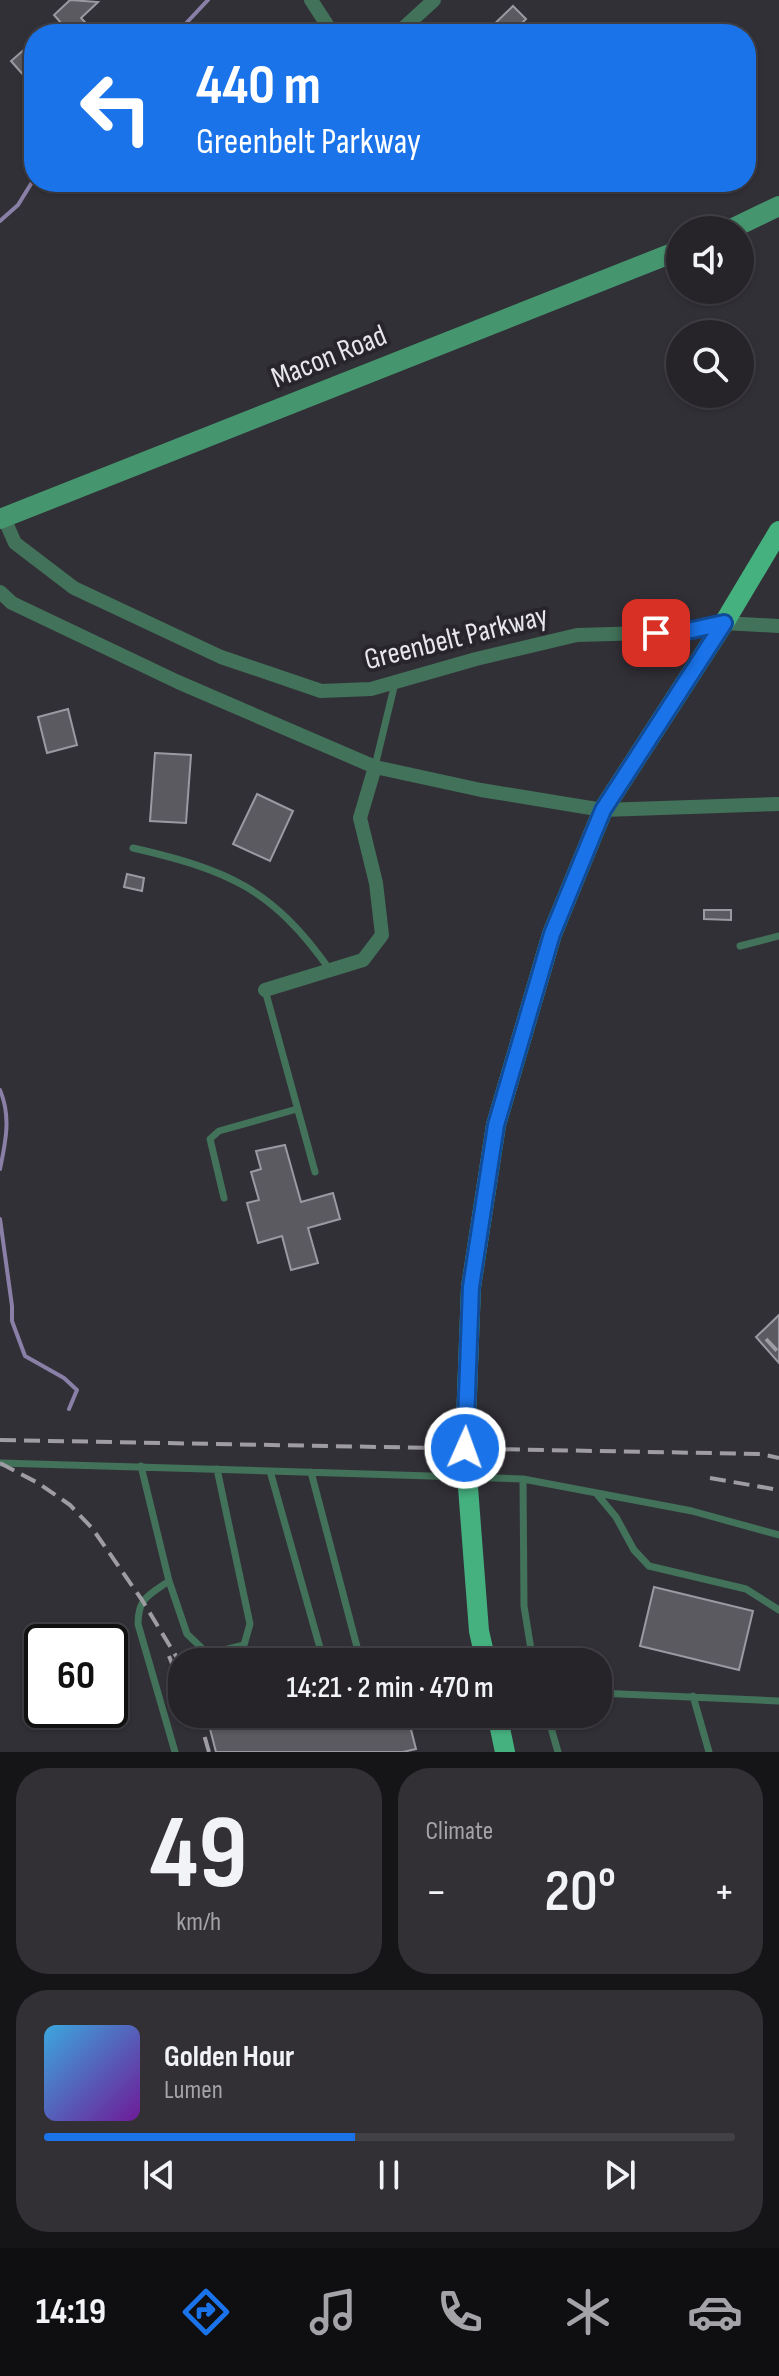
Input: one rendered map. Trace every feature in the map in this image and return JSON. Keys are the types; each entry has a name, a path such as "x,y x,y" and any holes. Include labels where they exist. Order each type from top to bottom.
{"main road":[{"path":"754,218 779,206"},
{"name":"Macon Road","path":"2,519 666,256"},
{"path":"483,1648 465,1448 471,1287 496,1125 552,934 603,810 724,623 779,531"},
{"path":"500,1728 505,1752"}],"street":[{"path":"311,0 327,24"},
{"path":"408,24 434,0"},
{"name":"Greenbelt Parkway","path":"2,519 15,543 74,588 221,657 321,691 371,689 577,635 683,632 724,623 779,626"},
{"path":"0,592 12,603 178,682 375,767 481,790 603,810 779,804"},
{"path":"265,990 363,960 382,935 376,883 360,818 375,767"}],"lane":[{"path":"375,767 395,683"},
{"path":"133,848 213,869 255,890 306,936 330,970"},
{"path":"740,946 779,936"},
{"path":"265,990 315,1172"},
{"path":"224,1198 210,1139 219,1131 297,1109"},
{"path":"0,1463 523,1479 692,1511 779,1535"},
{"path":"141,1466 169,1581 187,1634 208,1654 244,1645 250,1624 217,1469"},
{"path":"270,1471 320,1648"},
{"path":"311,1472 357,1648"},
{"path":"523,1479 524,1606 531,1648"},
{"path":"596,1493 616,1517 634,1550 649,1566 746,1589 779,1610"},
{"path":"169,1581 142,1600 138,1609 138,1624 175,1752"},
{"path":"612,1693 779,1701"},
{"path":"693,1696 709,1752"},
{"path":"551,1728 558,1752"}],"building":[{"path":"70,0 98,2 81,18 87,24 62,24 54,15"},
{"path":"513,6 526,19 521,24 494,24"},
{"path":"24,50 24,76 11,61"},
{"path":"68,709 77,745 47,753 38,717"},
{"path":"155,753 191,755 186,823 150,821"},
{"path":"257,794 293,811 270,861 233,844"},
{"path":"127,874 144,878 142,891 124,887"},
{"path":"704,910 731,910 731,920 704,919"},
{"path":"285,1145 301,1202 333,1193 340,1219 308,1228 318,1263 291,1270 282,1236 258,1243 247,1203 259,1200 251,1172 261,1169 256,1151"},
{"path":"779,1315 779,1363 756,1337"},
{"path":"654,1587 753,1611 739,1670 640,1646"},
{"path":"210,1728 411,1728 416,1749 403,1752 216,1752"}],"waterway":[{"path":"185,24 208,0"},
{"path":"0,221 18,205 26,192"},
{"path":"0,1090 6,1119 0,1169"},
{"path":"0,1219 12,1321 25,1356 64,1378 77,1390 69,1409"}],"railway":[{"path":"766,1339 779,1353"},
{"path":"0,1440 761,1454 779,1458"},
{"path":"0,1463 38,1483 70,1505 92,1528 171,1648"},
{"path":"710,1478 779,1490"},
{"path":"202,1728 209,1752"}],"route":[{"path":"465,1448 471,1287 496,1125 552,934 603,810 724,623 683,632 656,633"}]}
